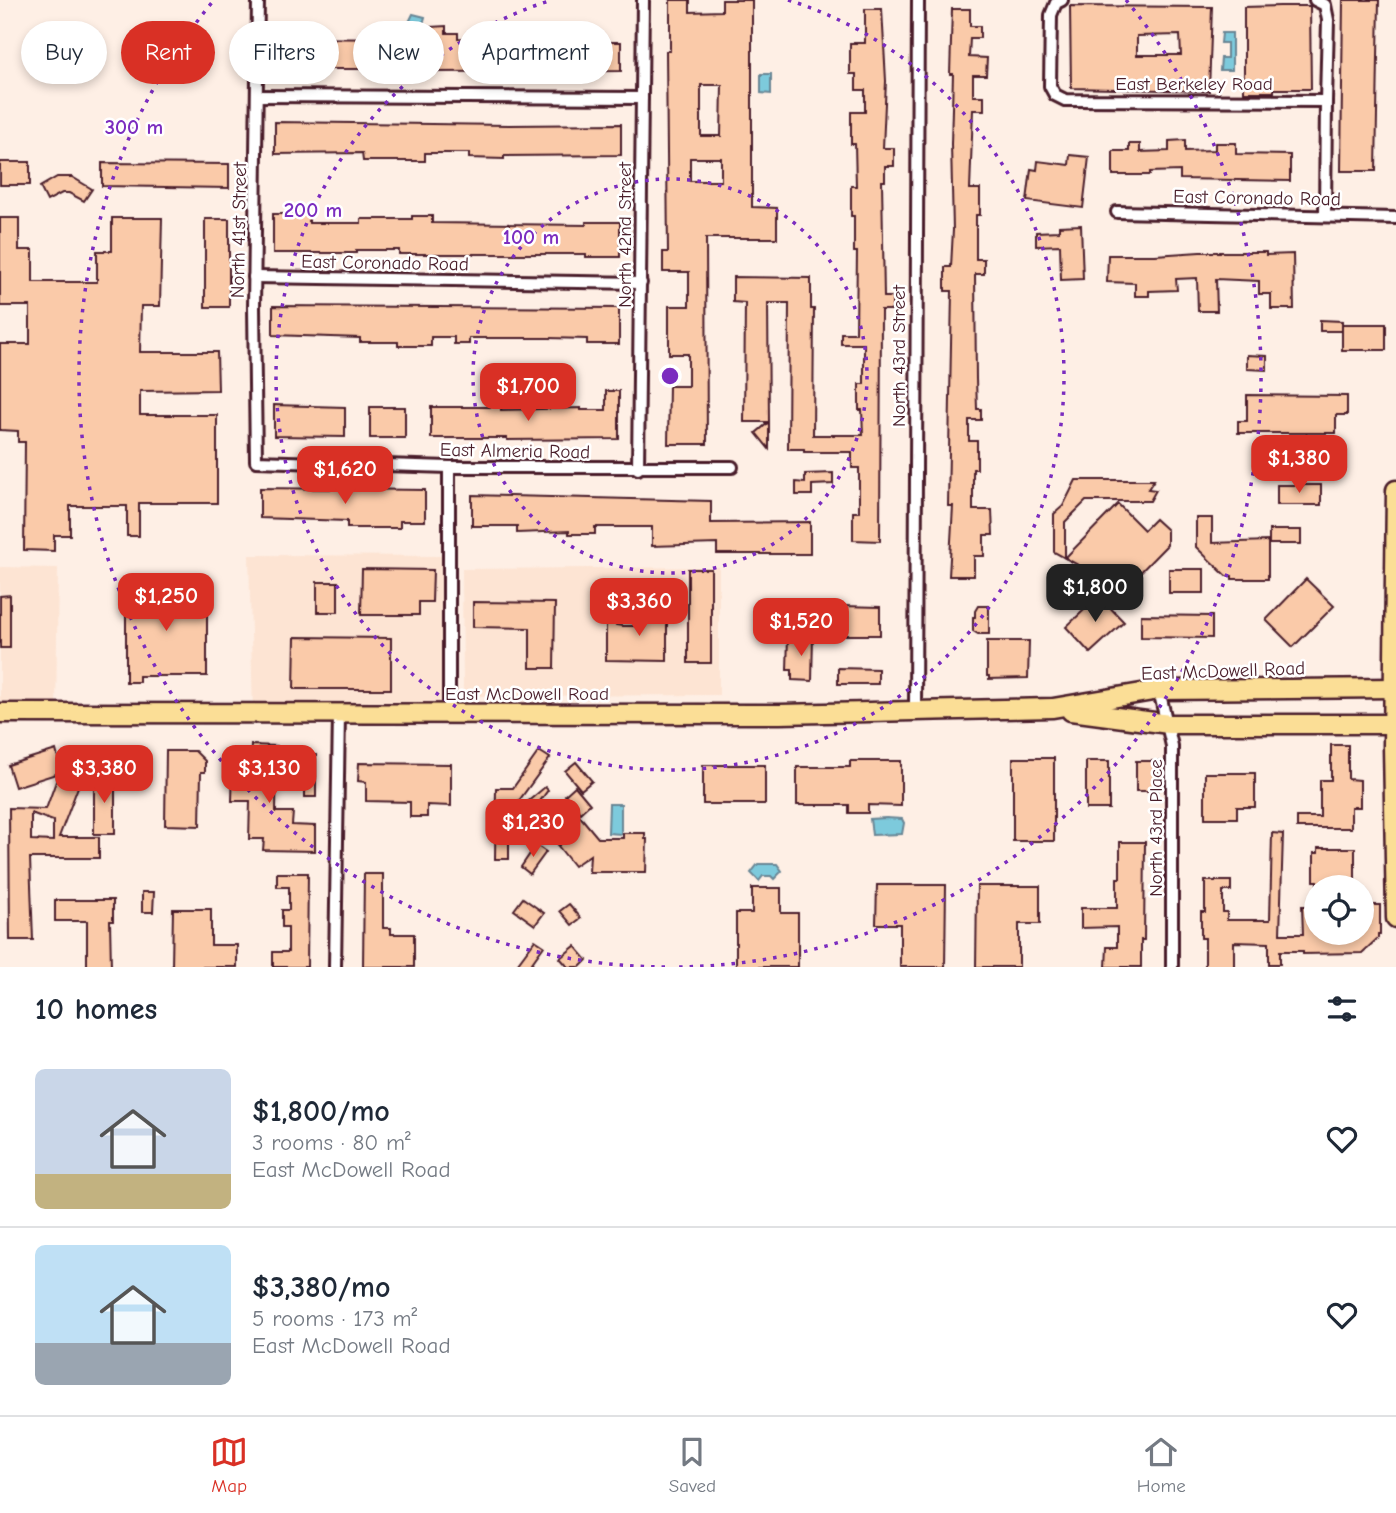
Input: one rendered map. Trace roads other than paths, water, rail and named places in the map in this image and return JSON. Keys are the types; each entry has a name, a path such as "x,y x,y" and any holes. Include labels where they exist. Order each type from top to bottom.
{"main road":[{"path":"1396,490 1396,918"},
{"name":"East McDowell Road","path":"2,715 736,715 1053,708 1159,690 1394,688"},
{"name":"East McDowell Road","path":"1053,708 1169,724 1394,724"}],"street":[{"name":"North 41st Street","path":"256,461 254,277 258,0"},
{"name":"North 42nd Street","path":"638,469 643,0"},
{"name":"North 43rd Street","path":"915,711 918,0"},
{"name":"East Berkeley Road","path":"1062,0 1056,3 1051,16 1050,86 1055,95 1065,100 1326,101"},
{"path":"1315,0 1325,5 1328,20 1325,215"},
{"path":"257,96 642,98"},
{"name":"East Coronado Road","path":"1117,212 1396,218"},
{"name":"East Coronado Road","path":"254,277 641,283"},
{"name":"East Almeria Road","path":"256,461 449,467 732,467"},
{"path":"449,467 449,714"},
{"name":"North 43rd Place","path":"1159,690 1169,724 1173,758 1172,967"},
{"path":"335,967 340,714"}],"water":[{"path":"413,14 425,17 424,21 410,21"},
{"path":"1222,33 1232,33 1232,70 1220,70 1221,58 1227,58 1227,43 1221,43"},
{"path":"761,74 771,74 771,94 761,93"},
{"path":"609,804 621,804 621,834 608,833"},
{"path":"870,819 902,819 902,834 872,835"},
{"path":"758,864 777,864 782,871 774,879 771,876 763,876 759,881 751,873"}]}
